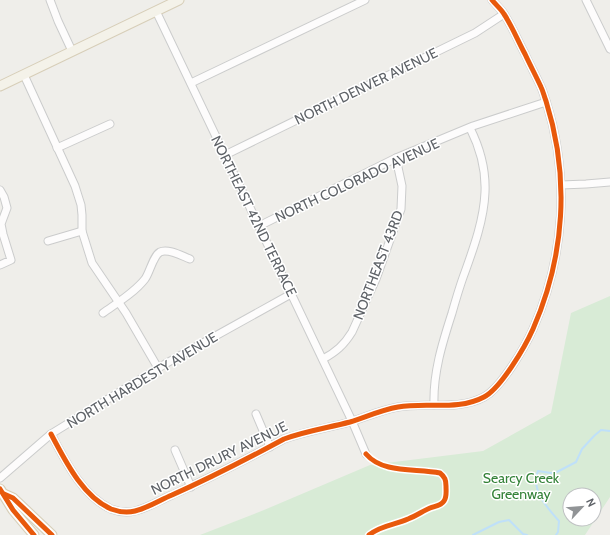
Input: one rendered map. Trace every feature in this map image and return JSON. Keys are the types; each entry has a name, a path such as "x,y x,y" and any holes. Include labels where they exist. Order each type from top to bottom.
{"main road":[{"path":"0,86 179,0"},
{"path":"2,492 13,510 34,535"},
{"path":"2,492 13,498 52,535"}],"street":[{"path":"50,0 72,51"},
{"path":"191,83 365,0"},
{"name":"NORTH DRURY AVENUE","path":"51,434 69,467 97,499 112,509 121,512 136,511 191,487 298,434 352,421 398,407 465,405 491,392 524,347 537,319 553,270 561,214 561,185 556,143 542,88 504,14 492,0"},
{"path":"586,0 610,50"},
{"name":"NORTHEAST 42ND TERRACE","path":"156,11 352,421"},
{"name":"NORTH DENVER AVENUE","path":"225,155 475,33 504,14"},
{"path":"24,75 79,196 82,215 82,232 92,263 126,313 158,368"},
{"name":"NORTH COLORADO AVENUE","path":"259,226 396,158 470,128 546,102"},
{"path":"58,148 110,124"},
{"path":"434,405 433,388 439,352 474,246 485,200 485,178 483,165 476,140 470,128"},
{"name":"NORTHEAST 43RD","path":"323,359 335,352 348,340 376,279 401,210 402,186 396,158"},
{"path":"561,185 610,182"},
{"path":"0,190 7,208 2,224 3,234 11,260 0,265"},
{"path":"48,241 82,232"},
{"path":"103,313 144,280 155,258 160,252 167,251 190,259"},
{"name":"NORTH HARDESTY AVENUE","path":"0,478 51,434 158,368 291,294"},
{"name":"NORTH DRURY AVENUE","path":"256,414 270,447"},
{"path":"352,421 366,454"},
{"name":"NORTH DRURY AVENUE","path":"175,450 191,487"}],"green space":[{"name":"Searcy Creek Greenway","path":"610,296 610,497 602,509 602,487 562,487 562,527 590,527 585,535 200,535 264,510 370,465 483,451 551,413 571,313"}],"waterway":[{"path":"556,535 558,532 559,521 545,505 538,492 536,485 538,471 551,473 557,472 576,462 582,449 594,436 601,430 610,431"},
{"path":"473,535 499,522 509,520 523,534 527,535"}],"cycle path":[{"path":"51,434 68,466 91,495 111,509 129,512 140,510 149,506 292,436 350,422 392,408 464,404 484,397 491,392 505,376 524,346 533,329 544,301 558,245 561,187 559,158 554,130 542,90 510,23 503,12 492,0"},
{"path":"366,454 381,465 400,469 440,473 444,477 446,484 446,498 438,506 430,508 403,521 378,529 369,535"},
{"path":"0,489 13,510 34,535"},
{"path":"4,494 13,498 52,535"}]}
